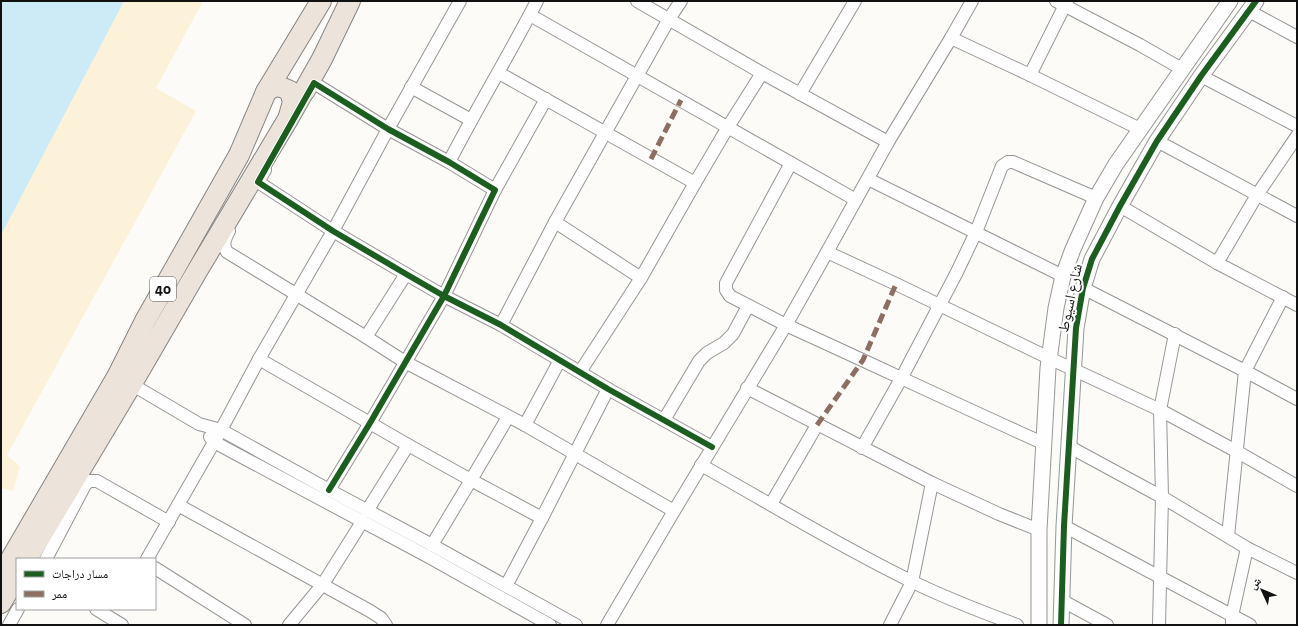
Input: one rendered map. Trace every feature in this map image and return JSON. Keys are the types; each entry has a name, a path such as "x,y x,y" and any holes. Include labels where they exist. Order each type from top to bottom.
{"highway":[{"name":"40","path":"28,558 124,380 145,321 239,156 266,92 321,1"},
{"name":"40","path":"1,576 124,380 196,273 322,59 350,1"},
{"path":"294,44 291,60 294,65 300,67 310,66 322,59"},
{"path":"266,92 272,87 280,86 290,91 293,102 288,119"},
{"path":"1,603 16,578"}],"street":[{"path":"361,1 225,239 225,249 227,252 405,362 525,425 674,511"},
{"path":"148,558 221,430 259,359 333,230 460,1"},
{"path":"449,162 537,1"},
{"path":"637,1 762,73 888,142"},
{"path":"501,325 555,222 681,1"},
{"path":"800,94 856,1"},
{"path":"608,625 701,465 786,325 888,142 972,1"},
{"name":"شارع اسيوط","path":"1039,625 1039,530 1049,358 1056,308 1064,276 1073,249 1096,198 1116,164 1230,1"},
{"path":"1030,75 1062,2 1182,69"},
{"path":"1252,6 1297,37"},
{"name":"شارع اسيوط","path":"1061,625 1064,526 1072,369 1076,328 1083,288 1092,259 1157,141 1201,76 1252,6"},
{"path":"530,15 856,200"},
{"path":"1214,23 1231,35"},
{"path":"951,38 1140,129"},
{"path":"499,73 695,183"},
{"path":"580,372 641,278 728,127 762,73"},
{"path":"1201,76 1297,126"},
{"path":"314,84 388,129 449,162 495,190"},
{"path":"411,87 471,120"},
{"path":"329,490 444,296 495,190 546,100"},
{"path":"1217,263 1257,195 1297,136"},
{"path":"1157,141 1297,216"},
{"path":"862,448 940,305 976,232 1000,168 1003,164 1013,162 1096,198"},
{"path":"791,163 726,283 726,290 730,296 786,325 1045,444"},
{"path":"868,179 1064,276"},
{"path":"258,182 406,274 444,296 501,325 608,389 712,447"},
{"path":"1120,206 1217,263 1297,305"},
{"path":"555,222 641,278"},
{"path":"1073,249 1092,259"},
{"path":"827,252 1160,410 1297,486"},
{"path":"366,337 406,274"},
{"path":"1083,288 1246,370 1297,399"},
{"path":"1228,536 1236,451 1246,370 1283,297"},
{"path":"664,420 699,360 707,353 724,343 733,334 748,306"},
{"path":"1158,625 1162,497 1160,410 1175,334"},
{"path":"259,359 408,445 542,518"},
{"path":"525,425 560,360"},
{"path":"124,380 199,424 221,430 576,625"},
{"path":"747,388 932,484 1039,530"},
{"path":"506,586 608,389"},
{"path":"432,545 508,416"},
{"path":"199,424 214,442 429,557 550,625"},
{"path":"771,504 818,425"},
{"path":"367,511 408,445"},
{"path":"1068,446 1162,497 1247,548 1297,573"},
{"path":"701,465 858,555 912,582 1017,625"},
{"path":"47,558 85,485 89,481 97,481 169,522"},
{"path":"890,625 912,582 932,484"},
{"path":"178,505 370,611 381,618 386,625"},
{"path":"289,625 323,584 362,522"},
{"path":"1064,526 1160,576 1232,621 1250,625"},
{"path":"1232,621 1247,548"},
{"path":"156,569 245,625"},
{"path":"1062,600 1107,625"},
{"path":"9,625 17,610"},
{"path":"98,610 122,625"}],"sand":[{"path":"115,1 203,1 156,88 196,111 7,455 20,467 13,491 1,488 1,213"}],"water":[{"path":"1,1 124,1 1,235"}],"marked path":[{"path":"651,159 681,100"},
{"path":"817,425 863,360 896,284"}],"cycle path":[{"path":"1061,625 1064,526 1076,328 1083,288 1092,259 1157,141 1201,76 1256,1"},
{"path":"329,490 444,296 495,190 449,162 388,129 314,83 258,182 333,231 406,274 444,296 501,325 608,389 712,447"}]}
